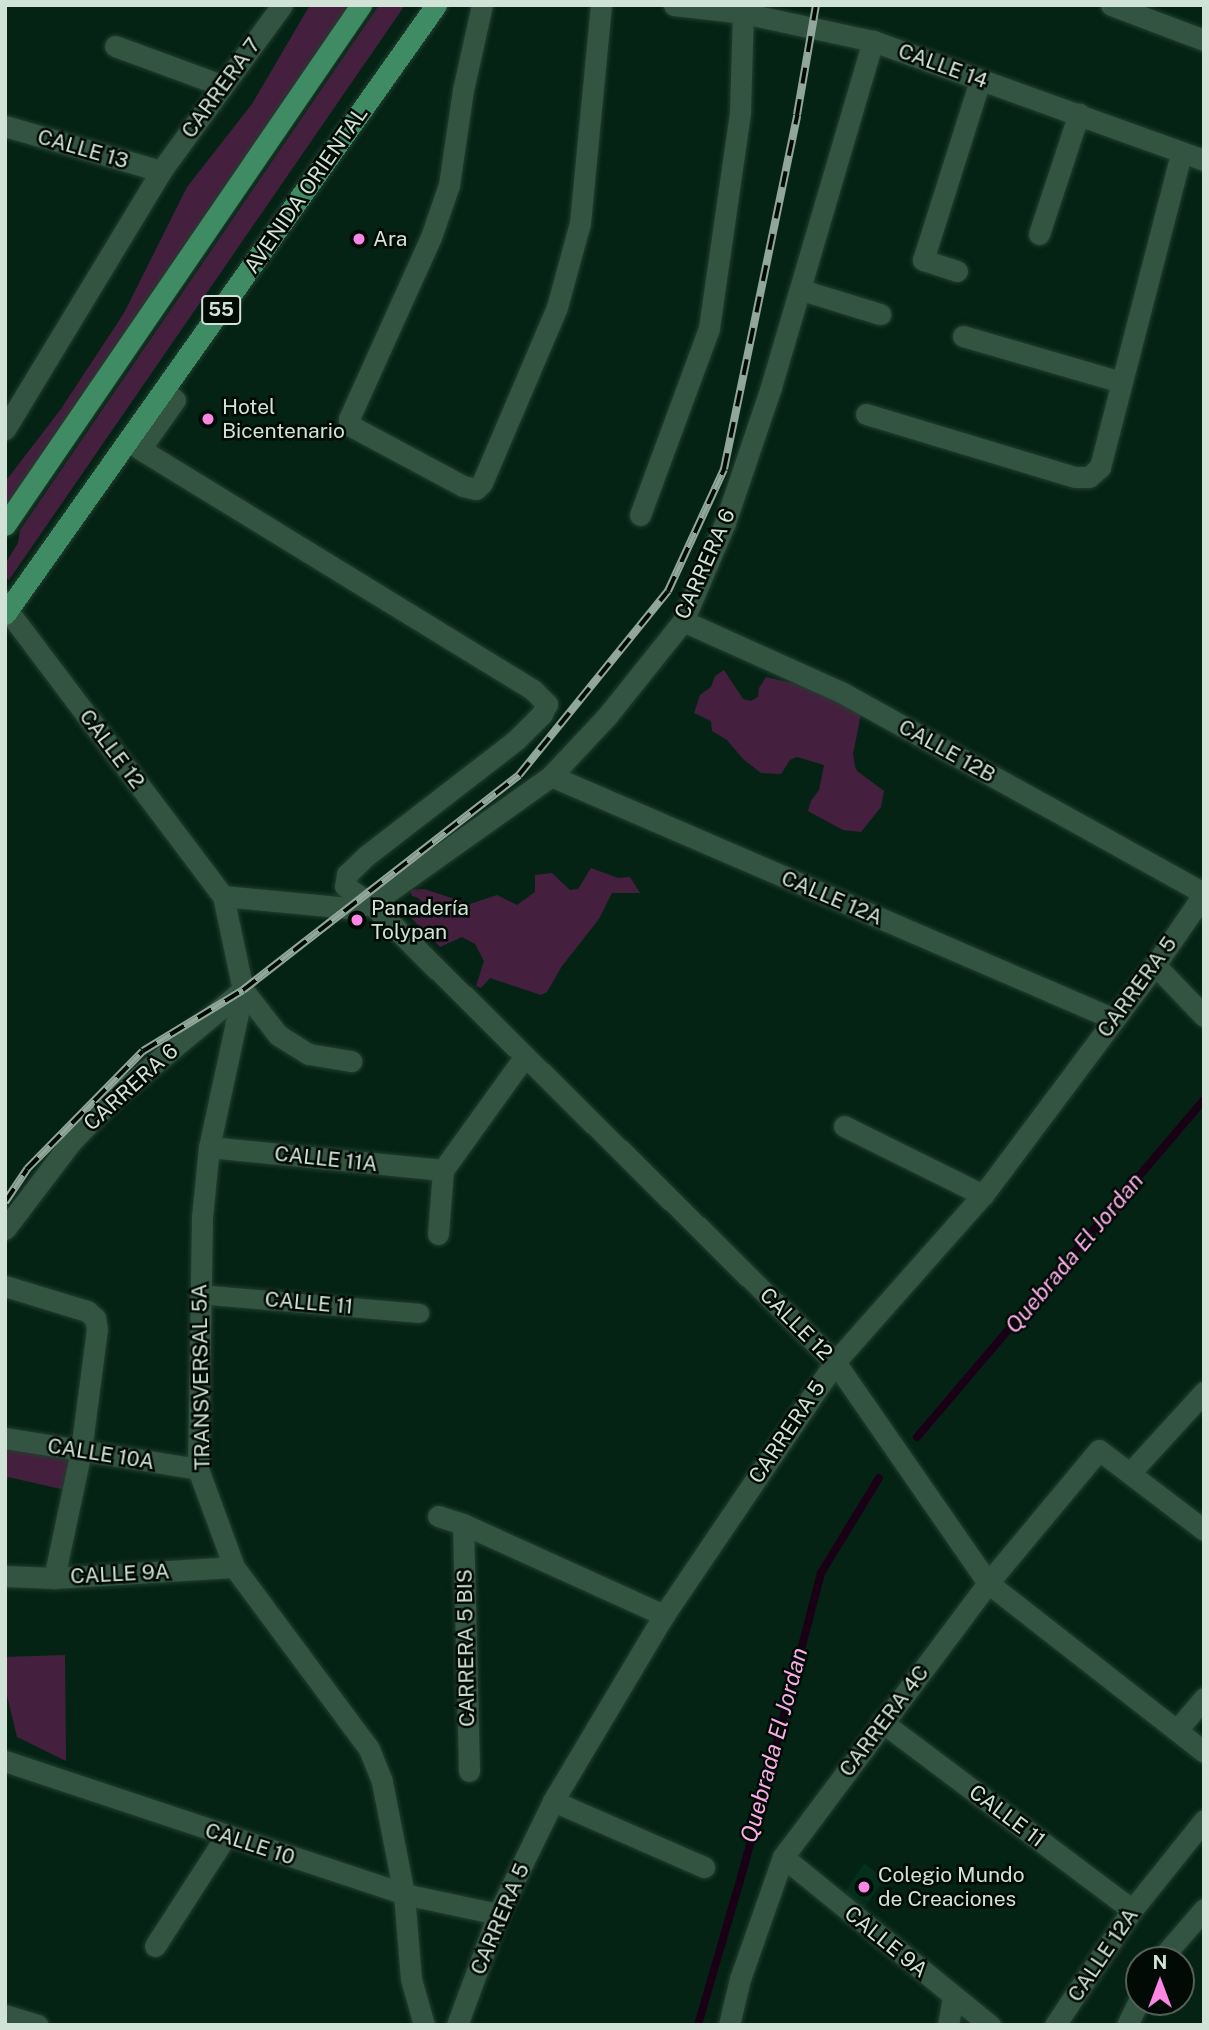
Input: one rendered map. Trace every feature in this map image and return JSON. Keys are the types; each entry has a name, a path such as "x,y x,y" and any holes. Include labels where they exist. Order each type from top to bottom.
{"main road":[{"name":"55","path":"5,525 361,5"},
{"name":"AVENIDA ORIENTAL","path":"6,609 164,391 436,5"}],"street":[{"path":"482,5 463,90 449,185 431,237 349,419 351,426 463,486 476,489 482,483 557,307 580,223 601,5"},
{"name":"CALLE 14","path":"674,5 743,13 873,41 1079,113 1181,154 1204,160"},
{"path":"1111,5 1204,40"},
{"name":"CARRERA 7","path":"161,171 272,8"},
{"path":"640,515 709,328 740,112 743,13"},
{"name":"CARRERA 6","path":"371,904 551,776 608,715 683,621 725,523 802,290 873,41"},
{"path":"115,46 221,86"},
{"path":"957,271 923,260 980,80"},
{"path":"1039,234 1079,113"},
{"name":"CALLE 13","path":"5,126 161,171"},
{"path":"866,414 1075,477 1089,477 1100,467 1181,154"},
{"path":"5,429 13,399 161,171"},
{"path":"802,290 880,314"},
{"path":"962,336 1121,382"},
{"name":"CALLE 12","path":"164,391 175,400 140,449 533,690 547,704 542,714 516,740 347,874 345,886 371,904 835,1362 988,1583 1204,1752"},
{"name":"CALLE 12","path":"6,609 223,896"},
{"name":"CALLE 12B","path":"683,621 841,692 1204,894"},
{"name":"CALLE 12A","path":"551,776 1114,1019"},
{"name":"CARRERA 5","path":"457,2025 498,1914 553,1801 664,1615 835,1362 984,1195 1156,965 1204,894"},
{"path":"223,896 348,908 371,904"},
{"name":"TRANSVERSAL 5A","path":"223,896 243,990 209,1147 202,1217 198,1469 234,1567 369,1749 382,1782 404,1894 411,1979 424,2025"},
{"path":"1156,965 1204,1016"},
{"path":"243,990 278,1035 309,1054 351,1061"},
{"name":"CARRERA 6","path":"5,1228 71,1142 112,1099 243,990"},
{"path":"438,1234 443,1171 525,1056"},
{"path":"844,1126 984,1195"},
{"name":"CALLE 11A","path":"209,1147 443,1171"},
{"path":"5,1286 87,1311 95,1318 97,1329 80,1451 54,1578"},
{"name":"CALLE 11","path":"199,1294 419,1313"},
{"path":"1204,1392 1129,1473 1204,1530"},
{"name":"CALLE 10A","path":"5,1438 198,1469"},
{"name":"CARRERA 4C","path":"729,2025 759,1894 783,1857 881,1722 988,1583 1099,1450 1129,1473"},
{"path":"438,1516 463,1524 664,1615"},
{"name":"CARRERA 5 BIS","path":"463,1524 469,1771"},
{"name":"CALLE 9A","path":"5,1576 54,1578 234,1567"},
{"path":"1177,1730 1204,1698"},
{"name":"CALLE 11","path":"881,1722 1132,1910"},
{"name":"CALLE 10","path":"5,1761 404,1894 498,1914"},
{"path":"553,1801 704,1867"},
{"name":"CALLE 12A","path":"1055,2025 1132,1910 1204,1820"},
{"path":"155,1946 226,1836"},
{"name":"CALLE 9A","path":"783,1857 990,2025"},
{"path":"1172,1946 1204,1909"},
{"path":"948,2025 953,1997"},
{"path":"5,2015 36,2024"}],"shaded area":[{"path":"310,5 354,5 5,519 5,482 61,409 124,313 187,187 252,104"},
{"path":"379,5 405,5 9,580 5,577 5,564 18,543 20,530"},
{"path":"724,670 743,699 751,701 758,697 759,688 766,677 810,687 861,714 853,754 855,766 857,771 884,791 881,807 861,832 843,830 808,811 819,790 824,765 797,757 790,760 781,774 761,773 743,759 727,740 712,731 711,721 694,713 700,695 711,687 715,676"},
{"path":"591,868 618,878 630,877 640,893 612,893 599,919 562,966 547,992 541,995 490,978 481,988 476,986 484,961 475,944 462,937 440,947 411,918 422,916 425,905 412,896 410,890 424,889 470,904 497,895 517,905 535,892 535,875 552,873 570,890 578,889"},
{"path":"5,1435 78,1452 70,1491 8,1477 5,1488"},
{"path":"65,1655 66,1761 17,1737 5,1687 5,1657"},
{"name":"Colegio Mundo de Creaciones","path":"864,1863 885,1879 863,1910 843,1895"}],"waterway":[{"name":"Quebrada El Jordan","path":"917,1437 1204,1100"},
{"name":"Quebrada El Jordan","path":"698,2025 745,1863 821,1573 879,1478"}],"railway":[{"path":"5,1202 27,1169 143,1051 243,990 519,775 668,591 724,469 797,115 816,5"}],"place":[{"name":"Ara","path":"359,239"},
{"name":"Hotel Bicentenario","path":"208,419"},
{"name":"Panadería Tolypan","path":"357,920"},
{"name":"Colegio Mundo de Creaciones","path":"864,1887"}]}
